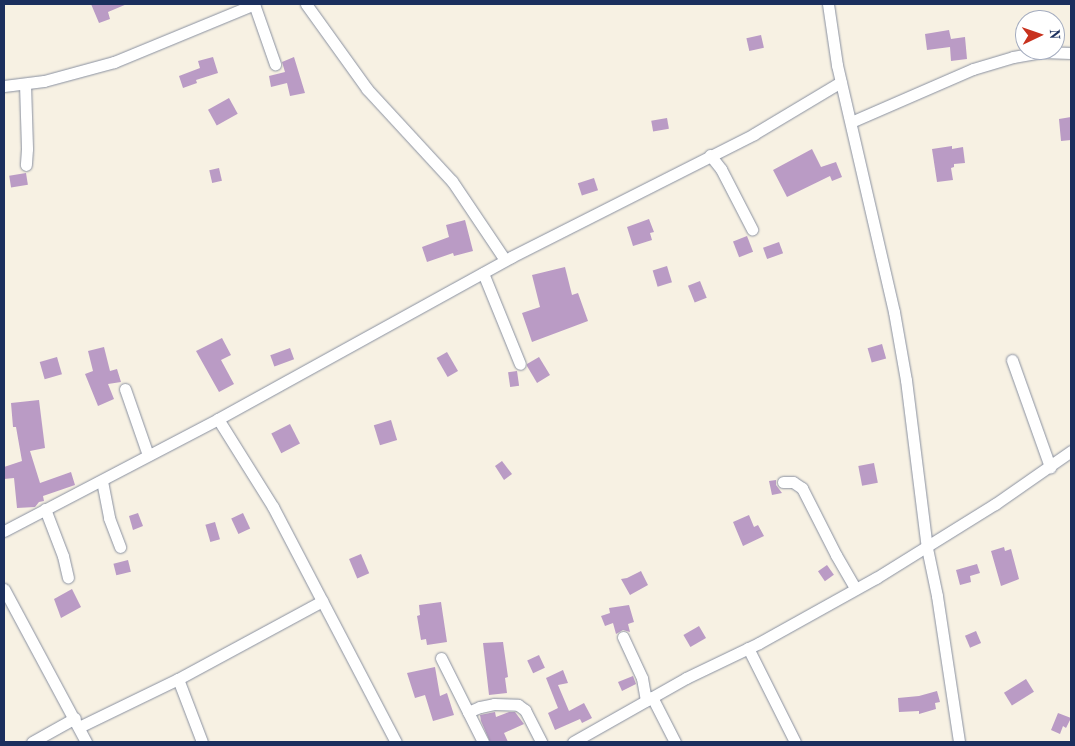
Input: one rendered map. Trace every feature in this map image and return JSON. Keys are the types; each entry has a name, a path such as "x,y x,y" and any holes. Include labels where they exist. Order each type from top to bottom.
{"street":[{"path":"4,86 25,84 114,62 254,4 276,64"},
{"path":"306,4 367,89 452,182 505,260"},
{"path":"828,4 842,82 906,380 926,548 937,596 959,742"},
{"path":"851,122 973,69 1013,57 1042,52 1071,53"},
{"path":"4,531 218,419 339,350 505,260 754,134 842,82"},
{"path":"25,84 28,158 26,165"},
{"path":"710,155 721,169 752,229"},
{"path":"483,273 520,364"},
{"path":"1012,360 1050,467"},
{"path":"125,390 148,455"},
{"path":"218,419 273,507 396,742"},
{"path":"573,742 649,699 856,589 926,548 1050,467 1071,451"},
{"path":"102,481 109,518 120,547"},
{"path":"783,482 793,482 802,488 836,555 856,589"},
{"path":"45,509 63,556 68,577"},
{"path":"4,589 77,722 86,742"},
{"path":"32,742 178,679 322,601"},
{"path":"623,637 642,678 649,699 676,742"},
{"path":"748,648 795,742"},
{"path":"441,658 483,742"},
{"path":"178,679 202,742"},
{"path":"468,712 494,704 518,705 526,710 541,742"}],"building":[{"path":"91,4 127,4 108,12 110,19 99,23"},
{"path":"949,30 951,39 965,37 967,59 951,61 950,47 927,50 925,34"},
{"path":"761,35 764,48 749,51 746,38"},
{"path":"213,57 218,73 196,80 197,83 183,88 179,76 200,68 198,61"},
{"path":"294,57 305,93 290,96 287,83 271,87 269,76 285,72 282,62"},
{"path":"229,98 238,114 217,125 208,110"},
{"path":"1071,117 1071,140 1061,141 1059,119"},
{"path":"667,118 669,129 653,132 651,121"},
{"path":"952,146 952,149 963,147 965,163 954,164 954,167 951,168 953,180 937,182 932,149"},
{"path":"812,149 821,167 836,162 842,177 832,181 830,176 787,197 773,170"},
{"path":"219,168 222,181 212,183 209,170"},
{"path":"26,173 28,185 11,188 9,176"},
{"path":"594,178 598,190 582,196 578,183"},
{"path":"649,219 654,232 650,233 652,240 633,246 627,227"},
{"path":"465,220 473,251 454,256 453,253 427,262 422,247 449,237 446,225"},
{"path":"747,236 753,252 739,257 733,241"},
{"path":"779,242 783,253 767,259 763,248"},
{"path":"667,266 672,282 658,287 653,270"},
{"path":"565,267 572,295 578,293 588,321 532,342 522,313 540,307 532,275"},
{"path":"700,281 707,298 695,303 688,286"},
{"path":"222,338 231,355 221,360 234,384 219,392 196,351"},
{"path":"882,344 886,358 872,363 868,348"},
{"path":"104,347 110,371 117,369 121,382 108,384 114,399 98,406 85,374 93,371 88,351"},
{"path":"290,348 294,359 274,366 270,355"},
{"path":"447,352 458,371 448,377 437,358"},
{"path":"57,357 62,374 45,379 40,362"},
{"path":"539,357 550,375 537,383 527,364"},
{"path":"517,371 519,386 510,387 508,372"},
{"path":"39,400 45,448 30,451 40,483 71,472 75,485 43,496 44,501 39,502 35,507 17,508 14,478 4,479 4,467 22,461 16,427 13,427 11,403"},
{"path":"391,420 397,440 380,445 374,425"},
{"path":"290,424 300,444 281,453 271,434"},
{"path":"502,461 512,474 504,480 495,466"},
{"path":"874,463 878,483 862,486 858,466"},
{"path":"776,480 776,485 782,493 772,495 769,481"},
{"path":"138,513 143,526 133,530 129,516"},
{"path":"243,513 250,528 238,534 231,518"},
{"path":"749,515 754,527 758,525 764,536 743,546 733,522"},
{"path":"215,522 220,539 210,542 205,525"},
{"path":"1004,547 1005,551 1011,549 1019,579 1001,586 991,551"},
{"path":"361,554 369,573 357,578 349,559"},
{"path":"128,560 131,572 116,575 113,564"},
{"path":"977,564 980,573 970,576 971,582 960,585 956,570"},
{"path":"827,565 834,575 825,581 818,571"},
{"path":"641,571 648,585 630,595 621,579"},
{"path":"72,589 81,607 61,618 54,599"},
{"path":"441,602 447,642 427,645 426,639 421,640 417,616 420,615 419,605"},
{"path":"629,605 634,622 628,624 630,632 623,630 616,634 613,623 605,626 601,616 610,613 609,608"},
{"path":"699,626 706,638 690,647 683,635"},
{"path":"976,631 981,643 970,648 965,636"},
{"path":"503,642 508,677 505,678 507,693 489,695 483,643"},
{"path":"539,655 545,668 533,673 527,660"},
{"path":"435,667 440,696 447,693 454,715 433,721 425,695 415,698 407,673"},
{"path":"563,670 568,683 558,685 569,711 584,703 592,718 582,723 580,719 555,730 548,713 558,708 546,678"},
{"path":"633,676 636,684 622,691 618,682"},
{"path":"1026,679 1034,692 1012,705 1004,693"},
{"path":"937,691 940,702 935,703 936,709 919,714 919,711 899,712 898,698 919,696"},
{"path":"495,712 496,717 509,712 515,712 524,724 504,733 508,742 490,742 480,715"},
{"path":"1058,713 1071,718 1066,728 1063,726 1060,734 1051,730"}]}
